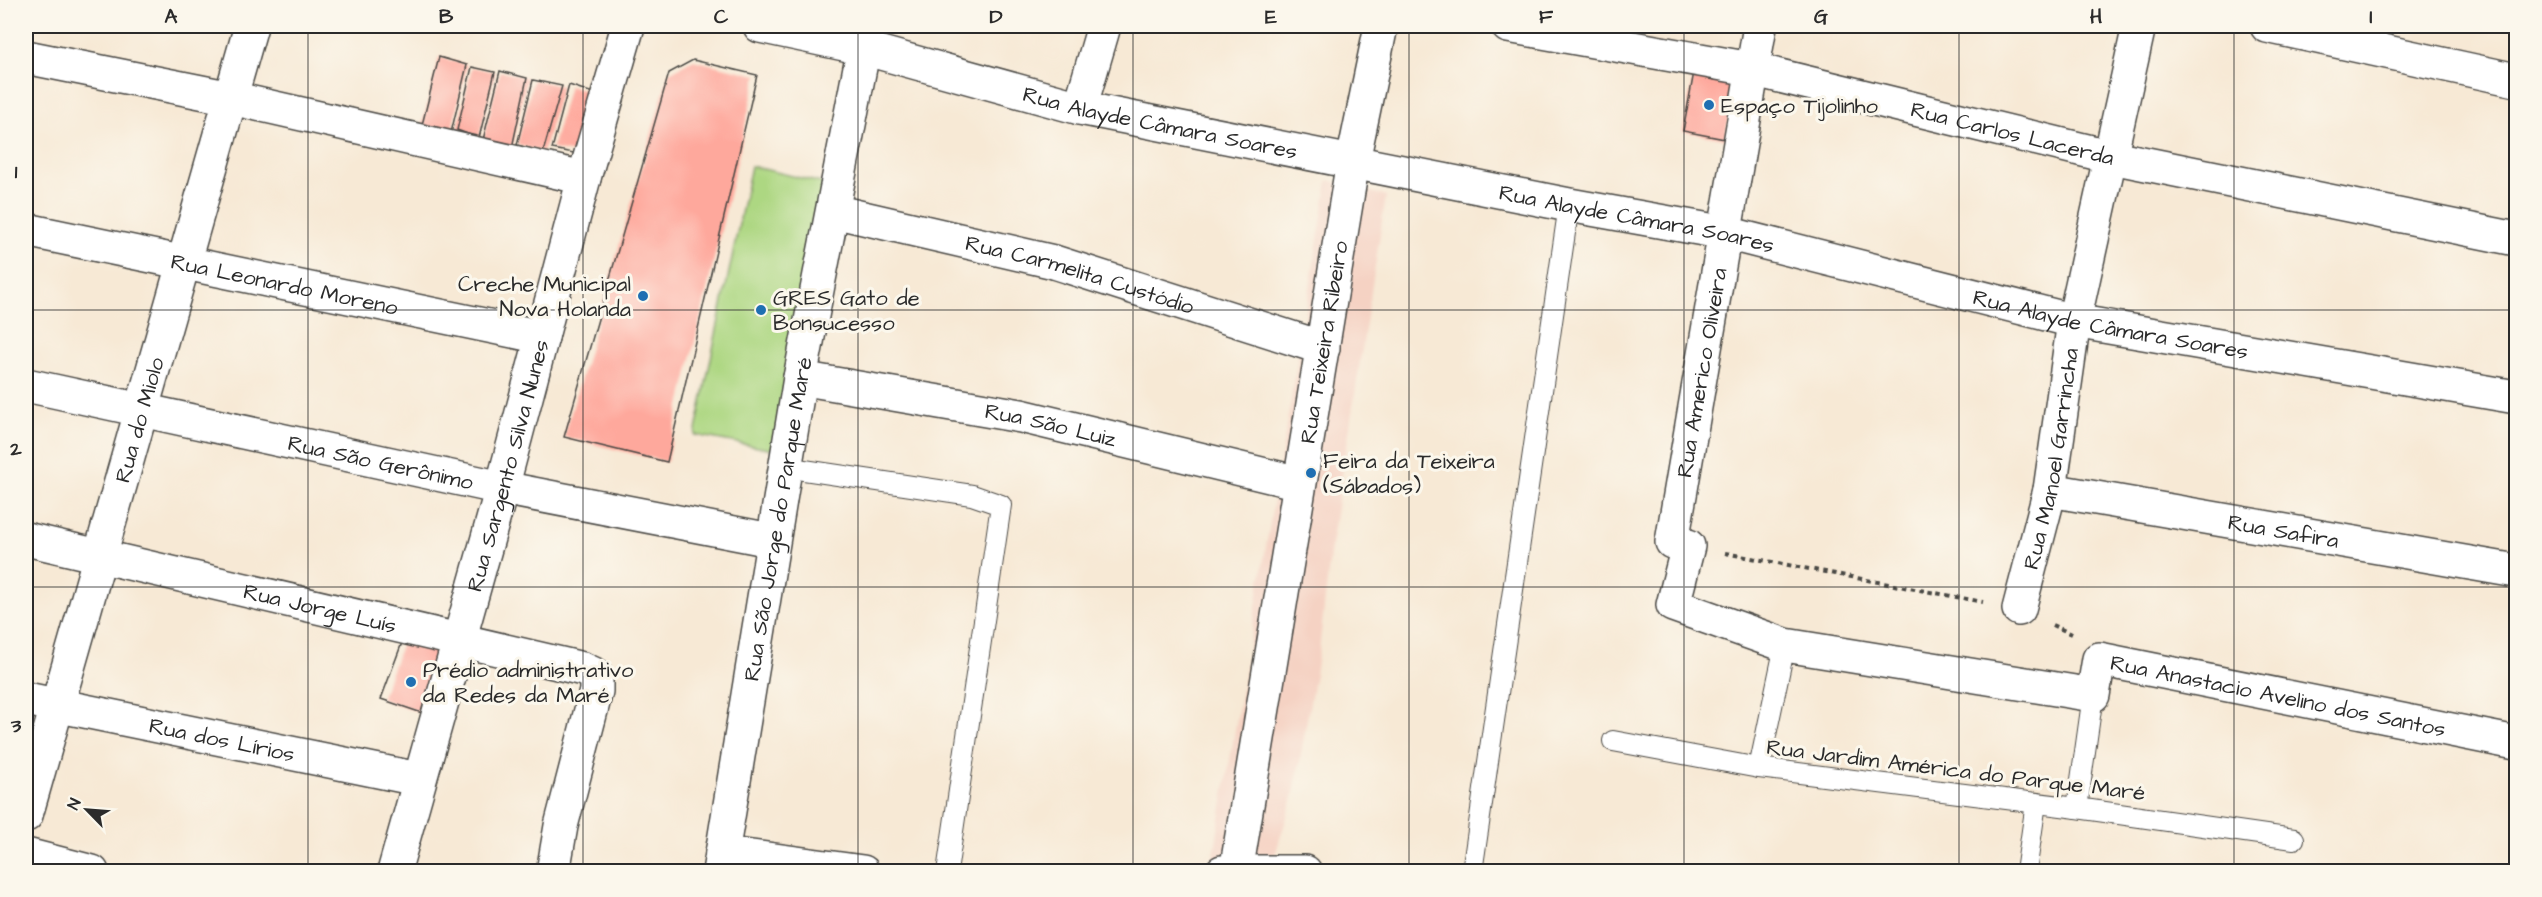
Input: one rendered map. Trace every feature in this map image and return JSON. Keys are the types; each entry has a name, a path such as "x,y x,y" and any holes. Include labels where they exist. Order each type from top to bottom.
{"street":[{"name":"Rua do Miolo","path":"26,815 251,26"},
{"name":"Rua Sargento Silva Nunes","path":"394,872 418,779 502,488 584,177 628,26"},
{"name":"Rua Alayde Câmara Soares","path":"760,26 865,37 1080,108 1569,205 1726,233 2074,321 2517,398"},
{"path":"1080,108 1104,26"},
{"name":"Rua Teixeira Ribeiro","path":"1232,871 1323,348 1353,161 1381,26"},
{"name":"Rua Carlos Lacerda","path":"1508,26 1751,69 2112,156 2517,239"},
{"name":"Rua Americo Oliveira","path":"1760,26 1751,69 1726,233 1673,605 1785,645"},
{"name":"Rua Manoel Garrincha","path":"2019,609 2050,490 2074,321 2139,26"},
{"path":"2267,26 2517,80"},
{"name":"Rua São Jorge do Parque Maré","path":"721,862 771,540 865,37"},
{"path":"26,57 231,98 584,177"},
{"name":"Rua Carmelita Custódio","path":"833,211 1054,262 1323,348"},
{"name":"Rua Leonardo Moreno","path":"26,230 542,337"},
{"name":"Rua São Luiz","path":"800,378 1021,416 1299,483"},
{"name":"Rua São Gerônimo","path":"26,386 502,488 771,540"},
{"name":"Rua Safira","path":"2050,490 2517,571"},
{"name":"Rua Jorge Luís","path":"26,539 597,675 596,692 561,826 553,872"},
{"name":"Rua Anastacio Avelino dos Santos","path":"1785,645 2093,695 2099,659 2517,743"},
{"name":"Rua dos Lírios","path":"26,699 418,779"},
{"path":"26,855 92,872"},
{"path":"721,862 863,872"},
{"path":"1232,871 1305,872"}],"lane":[{"path":"1472,872 1569,205"},
{"path":"784,467 972,495 1001,505 947,872"},
{"path":"1759,768 1785,645"},
{"path":"2077,808 2093,695"},
{"name":"Rua Jardim América do Parque Maré","path":"1613,741 1759,768 2077,808 2294,839"},
{"path":"2026,872 2036,803"}],"path":[{"path":"1680,544 2019,609 2080,638 2099,659"}],"shaded area":[{"name":"Feira da Teixeira (Sábados)","path":"1328,180 1386,196 1331,546 1319,651 1294,794 1270,871 1211,872"}],"green space":[{"name":"GRES Gato de Bonsucesso","path":"751,166 826,184 774,450 695,435"}],"building":[{"path":"439,57 467,65 451,133 422,125"},
{"name":"Creche Municipal Nova Holanda","path":"693,60 757,75 667,462 564,437 669,73"},
{"path":"472,67 495,72 479,138 457,130"},
{"path":"500,71 527,78 512,148 483,140"},
{"name":"Espaço Tijolinho","path":"1694,72 1735,79 1725,139 1683,131"},
{"path":"533,80 562,86 543,152 517,145"},
{"path":"569,85 596,94 579,154 552,149"},
{"name":"Prédio administrativo da Redes da Maré","path":"403,640 442,651 425,714 381,699"}],"place":[{"name":"Espaço Tijolinho","path":"1709,105"},
{"name":"Creche Municipal Nova Holanda","path":"643,296"},
{"name":"GRES Gato de Bonsucesso","path":"761,310"},
{"name":"Feira da Teixeira (Sábados)","path":"1311,473"},
{"name":"Prédio administrativo da Redes da Maré","path":"411,682"}]}
